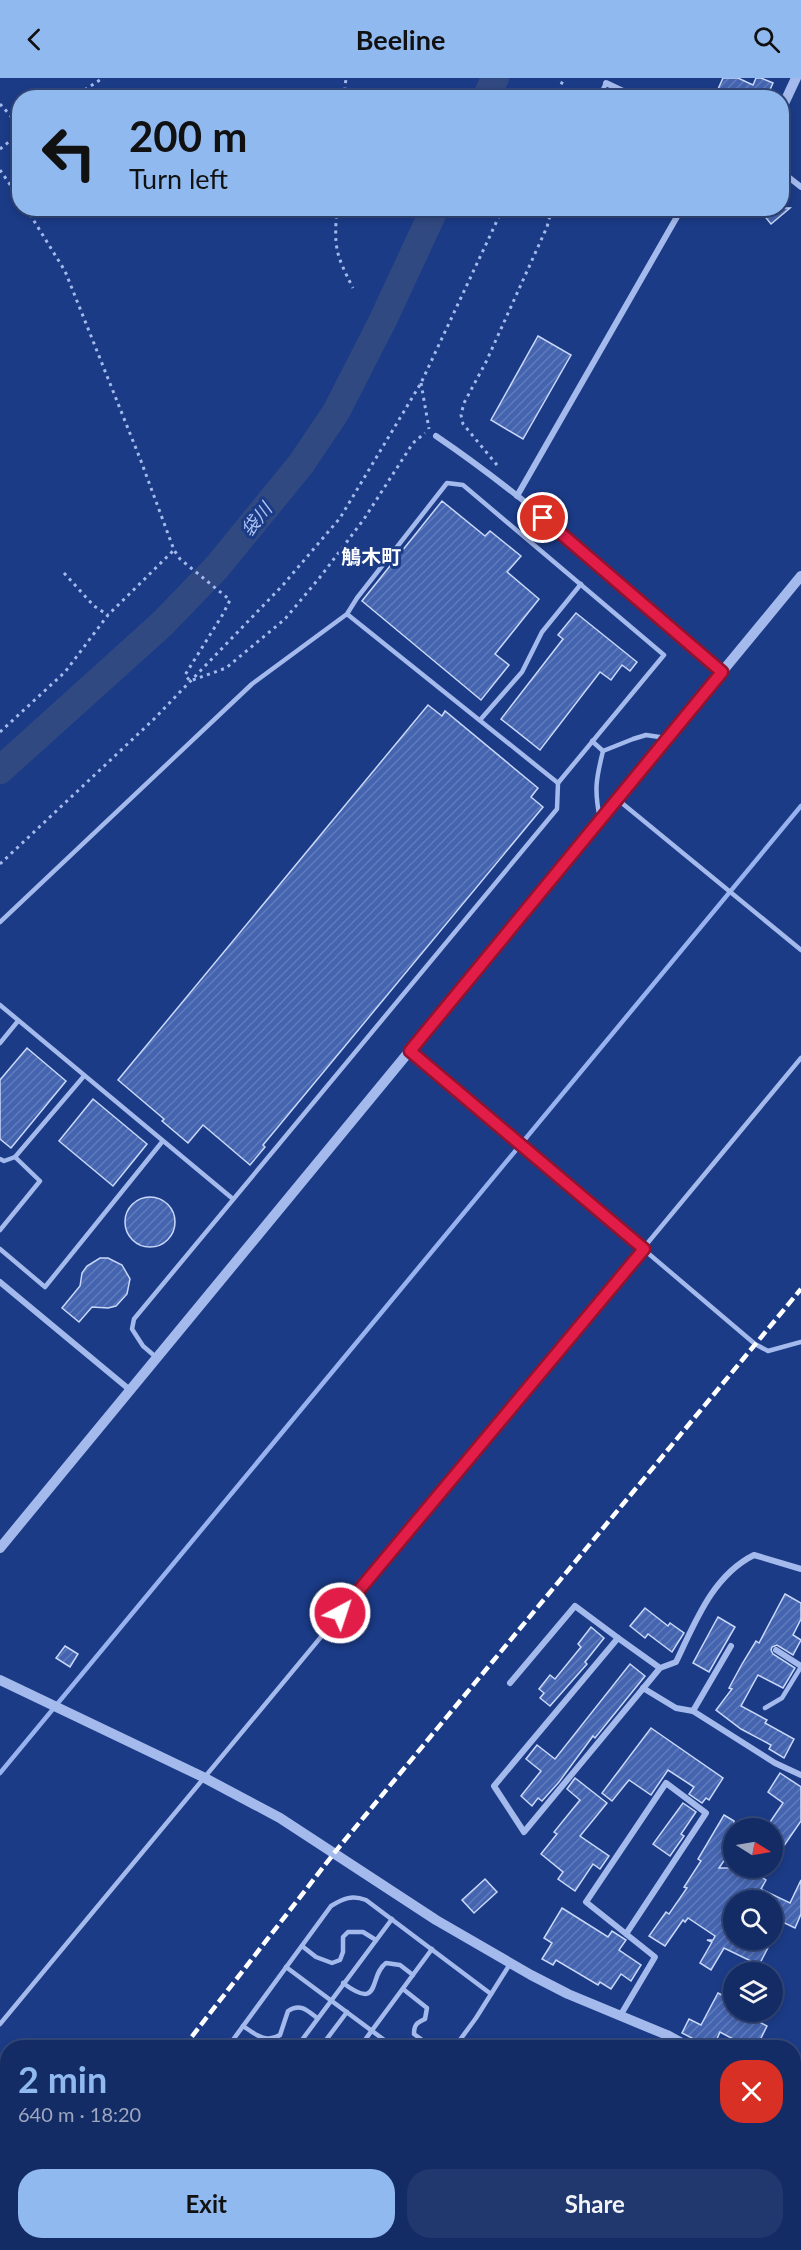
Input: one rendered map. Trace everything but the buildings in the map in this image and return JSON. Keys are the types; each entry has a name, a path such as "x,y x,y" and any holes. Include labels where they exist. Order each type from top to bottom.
{"street":[{"path":"789,93 796,78"},
{"path":"606,83 621,90"},
{"path":"789,178 801,187"},
{"path":"517,496 677,216"},
{"path":"436,436 480,466 517,496 722,672"},
{"path":"0,1548 801,576"},
{"path":"0,1282 130,1390"},
{"path":"618,1638 494,1786 524,1832 660,1668 676,1662 714,1588 754,1555 801,1569"},
{"path":"510,1683 575,1606 660,1668"},
{"path":"693,1711 731,1646"},
{"path":"776,1650 801,1667"},
{"path":"0,1680 203,1777 280,1818 436,1920 510,1964 568,1994 676,2040"},
{"path":"643,1688 676,1708 693,1711 775,1763 801,1775"},
{"path":"620,2016 655,1957 626,1934 586,1902 666,1783 706,1813 626,1934"},
{"path":"664,2040 667,2035"}],"lane":[{"path":"603,90 606,83"},
{"path":"0,922 252,684 347,614 447,483 464,485 664,655 558,783 557,808 134,1319 132,1329 143,1346 157,1358"},
{"path":"480,720 522,672 542,632 581,584"},
{"path":"347,614 558,783"},
{"path":"603,751 646,735 666,738"},
{"path":"592,741 603,751"},
{"path":"600,819 595,799 595,781 603,751"},
{"path":"617,799 801,950"},
{"path":"0,1005 233,1199"},
{"path":"0,1043 18,1021"},
{"path":"410,1051 762,1349 768,1351 801,1342"},
{"path":"0,2024 801,1058"},
{"path":"0,1159 4,1161 15,1157 84,1076"},
{"path":"0,1249 45,1287 162,1142"},
{"path":"0,1230 40,1181 15,1157"},
{"path":"765,1708 782,1698 801,1667"},
{"path":"234,2040 332,1906 355,1896 366,1900 491,1994"},
{"path":"302,2040 392,1919"},
{"path":"302,1946 316,1957 332,1964 340,1960 343,1953 343,1937 348,1932 363,1932 376,1940"},
{"path":"365,2040 432,1949"},
{"path":"344,1983 359,1993 369,1993 375,1985 378,1971 386,1963 400,1965 413,1975"},
{"path":"459,2040 510,1964"},
{"path":"286,1967 385,2040"},
{"path":"403,1989 427,2008 428,2014 425,2019 417,2023 414,2034 422,2040"},
{"path":"243,2026 269,2040 280,2036 288,2010 294,2006 301,2007 317,2018"},
{"path":"326,2040 347,2012"}],"path":[{"path":"84,90 103,78"},
{"path":"0,104 12,118"},
{"path":"0,149 12,139"},
{"path":"0,170 12,187"},
{"path":"31,216 65,271 174,550 180,560 230,600 224,614 185,675 190,681"},
{"path":"336,216 334,241 338,257 353,288"},
{"path":"0,864 153,720 283,585 340,518 421,383 499,216"},
{"path":"502,470 463,423 461,415 464,403 486,363 550,216"},
{"path":"190,681 226,668 285,619 321,576 364,519 413,443 429,430 421,383"},
{"path":"0,732 65,672 108,615 174,550"},
{"path":"64,573 94,606 108,615"}],"waterway":[{"name":"袋川","path":"490,90 495,78"},
{"name":"袋川","path":"0,770 162,624 217,567 301,464 336,412 383,320 431,216"},
{"path":"0,1773 801,806"}],"railway":[{"path":"189,2040 335,1852 801,1289"}],"district":[{"name":"鵤木町","path":"371,556"}],"route":[{"path":"340,1613 644,1249 410,1051 722,672 543,518"}]}
